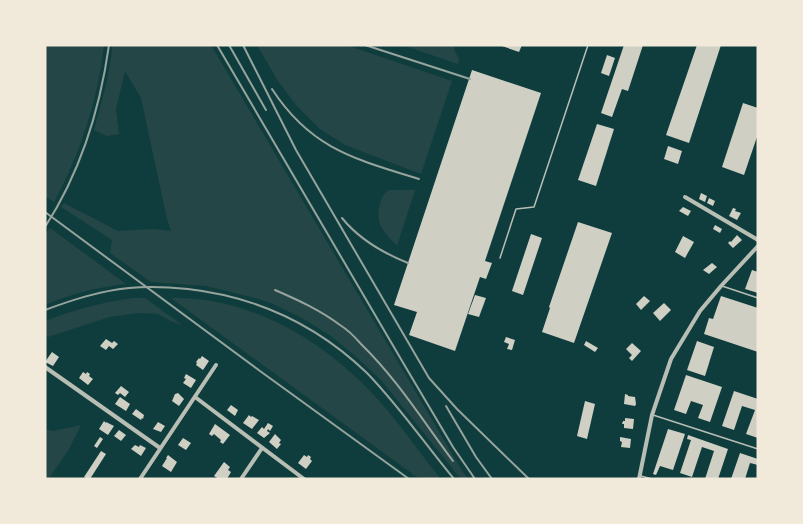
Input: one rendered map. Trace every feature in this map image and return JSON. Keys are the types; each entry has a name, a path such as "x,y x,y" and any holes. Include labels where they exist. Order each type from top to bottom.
{"street":[{"path":"685,197 758,240"},
{"path":"640,477 652,415 671,359 700,312 758,246"},
{"path":"140,479 216,365"},
{"path":"45,367 160,448"},
{"path":"195,397 304,479"},
{"path":"241,479 262,448"}],"lane":[{"path":"500,258 516,209 534,207 588,45"},
{"path":"721,286 758,298"},
{"path":"652,415 758,449"},
{"path":"640,477 652,479"}],"shaded area":[{"path":"45,45 104,45 97,86 80,146 54,202 45,196"},
{"path":"113,45 211,45 469,479 461,479 381,380 331,336 302,318 259,299 206,286 151,282 110,253 112,240 61,207 64,203 118,231 154,229 171,231 141,98 125,71 116,109 119,134 107,136 94,130 107,81"},
{"path":"257,45 346,45 452,81 421,174 345,145 320,129 296,105 278,81"},
{"path":"402,45 455,45 458,64"},
{"path":"389,190 415,190 397,246 379,222 379,206 383,196"},
{"path":"50,228 126,284 85,292 45,305 45,235"},
{"path":"133,298 145,298 182,325 158,314 138,313 109,317 48,337 45,335 45,321 88,307"},
{"path":"171,298 199,299 226,304 279,323 304,337 349,371 379,400 441,479 420,479 414,475"},
{"path":"81,425 68,451 48,479 45,479 45,429 53,431"}],"building":[{"path":"499,45 522,45 519,52"},
{"path":"624,45 643,45 628,91 622,89 612,117 601,113"},
{"path":"697,45 721,45 689,143 666,135"},
{"path":"607,55 615,58 609,76 601,73"},
{"path":"472,70 541,93 485,261 492,263 486,279 480,277 455,351 409,335 417,312 394,305"},
{"path":"743,103 758,108 758,134 744,175 722,167"},
{"path":"597,124 614,129 596,186 578,180"},
{"path":"668,146 682,151 678,164 664,159"},
{"path":"701,193 707,196 705,202 699,199"},
{"path":"709,198 715,201 713,206 707,203"},
{"path":"683,207 691,211 688,216 679,211"},
{"path":"733,208 741,213 737,220 729,216"},
{"path":"578,222 612,233 574,343 542,332"},
{"path":"715,225 722,229 720,233 713,229"},
{"path":"531,234 542,238 523,295 512,291"},
{"path":"737,235 742,240 733,248 728,243"},
{"path":"683,236 694,242 685,258 675,252"},
{"path":"712,263 717,267 709,274 703,270"},
{"path":"752,270 758,272 758,293 745,289"},
{"path":"475,295 486,298 479,317 468,314"},
{"path":"644,296 650,301 641,310 636,304"},
{"path":"721,296 758,308 758,352 704,334 709,318 713,319"},
{"path":"664,303 671,310 660,321 653,313"},
{"path":"506,337 515,340 512,350 507,349 509,344 504,342"},
{"path":"106,339 118,344 113,349 109,346 106,350 100,346"},
{"path":"586,341 598,348 595,352 584,345"},
{"path":"697,341 714,347 705,376 687,370"},
{"path":"632,343 641,351 632,361 629,358 632,355 626,349"},
{"path":"52,352 59,357 53,366 45,362"},
{"path":"202,356 209,361 203,370 196,365"},
{"path":"83,372 90,374 89,376 93,379 88,385 79,378"},
{"path":"186,374 196,380 191,388 183,383"},
{"path":"686,375 722,387 710,422 698,418 703,405 691,401 686,414 674,410"},
{"path":"121,386 129,392 125,397 120,393 118,395 115,393"},
{"path":"734,391 758,399 758,438 746,434 755,410 742,406 734,430 722,426"},
{"path":"178,393 184,399 179,406 172,401"},
{"path":"625,394 635,397 635,406 624,404"},
{"path":"120,397 130,404 126,411 115,404"},
{"path":"585,401 595,404 587,439 577,436"},
{"path":"231,405 238,410 235,416 227,410"},
{"path":"136,409 144,415 143,419 132,414"},
{"path":"249,415 259,420 252,429 243,423"},
{"path":"625,418 634,419 633,429 624,428 622,424"},
{"path":"104,421 114,426 108,435 99,429"},
{"path":"158,422 165,426 161,432 153,429"},
{"path":"268,423 273,426 270,431 268,429 270,433 264,438 257,433"},
{"path":"215,424 230,435 223,444 214,434 212,436 209,434"},
{"path":"668,429 685,434 673,470 660,466 656,475 653,474"},
{"path":"119,430 126,435 121,441 114,436"},
{"path":"275,434 281,440 277,449 269,442"},
{"path":"688,435 728,449 718,479 705,479 714,451 702,447 692,477 680,473 691,440 687,439"},
{"path":"100,437 103,439 97,448 94,446"},
{"path":"620,437 631,439 630,448 621,447"},
{"path":"183,438 191,443 186,450 178,445"},
{"path":"135,445 146,448 141,456 131,449"},
{"path":"101,451 106,454 90,479 87,479 84,477"},
{"path":"740,453 758,459 758,465 750,463 745,479 731,479"},
{"path":"168,455 177,462 171,472 162,466"},
{"path":"304,455 311,457 312,461 306,469 298,463"},
{"path":"224,462 230,467 228,470 231,472 227,479 219,479 214,476"}],"railway":[{"path":"45,227 68,185 87,140 100,93 109,45"},
{"path":"217,45 453,447 475,479"},
{"path":"229,45 266,110"},
{"path":"243,45 296,150 429,378 457,409 529,479"},
{"path":"365,45 470,79"},
{"path":"272,89 302,126 319,139 355,158 419,179"},
{"path":"45,212 409,479"},
{"path":"342,218 372,245 408,263"},
{"path":"45,310 96,294 144,287 181,288 214,293 262,306 327,340 367,373 454,479"},
{"path":"275,290 317,310 346,329 374,357 398,386 453,461"},
{"path":"446,406 476,457 492,479"}]}
